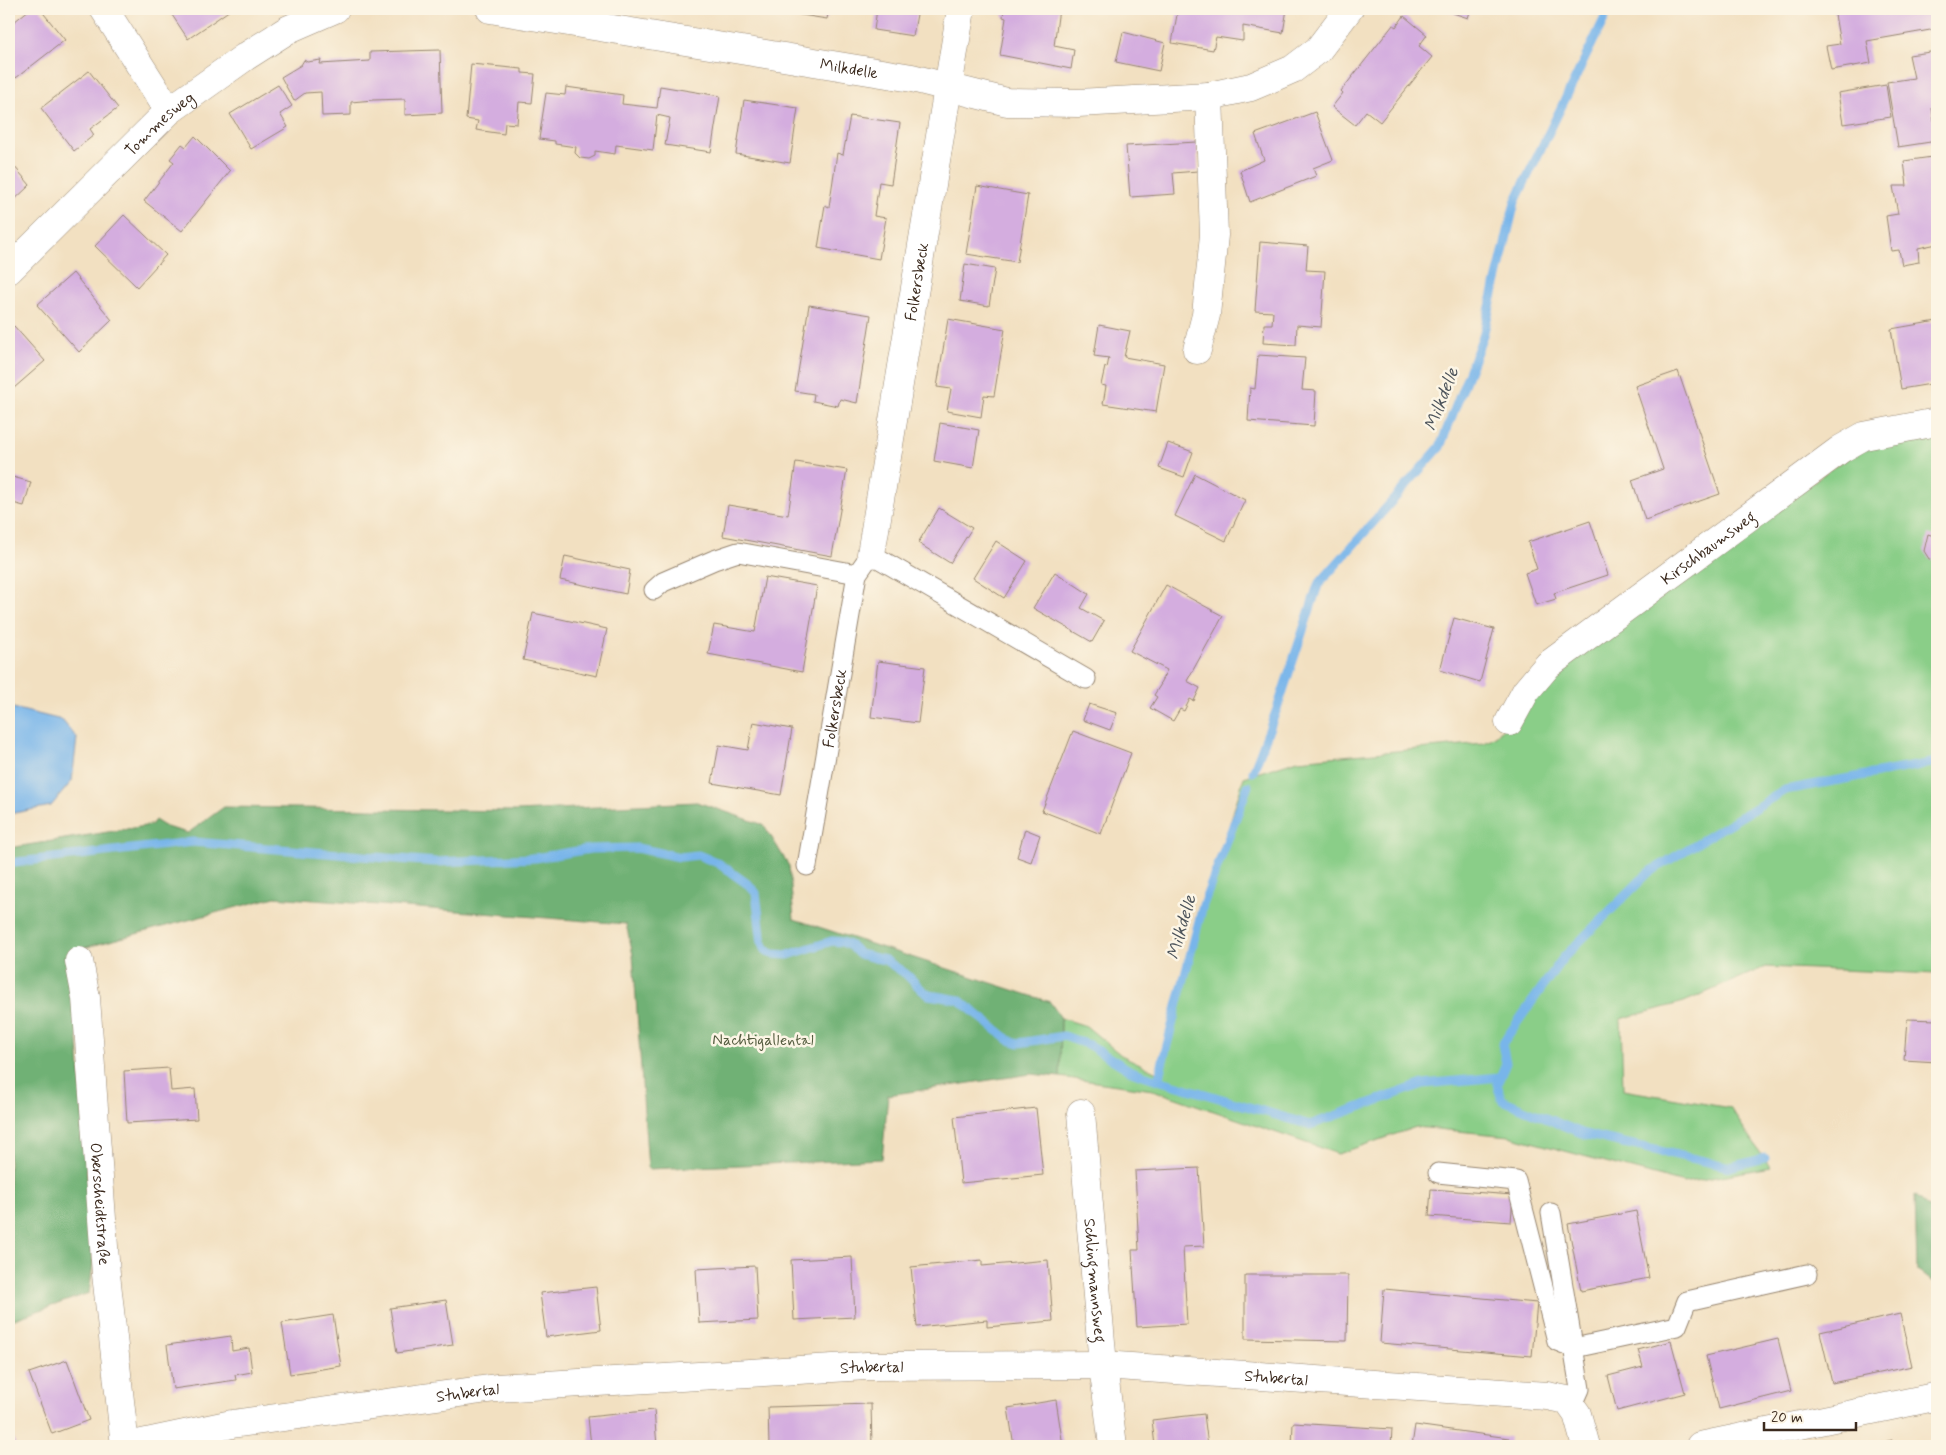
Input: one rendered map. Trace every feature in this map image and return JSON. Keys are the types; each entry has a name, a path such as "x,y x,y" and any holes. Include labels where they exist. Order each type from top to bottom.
{"street":[{"path":"104,9 169,111"},
{"name":"Tommesweg","path":"9,270 169,111 267,43 289,30 335,9"},
{"name":"Milkdelle","path":"490,9 912,78 1007,102 1078,104 1209,96 1251,87 1293,69 1318,50 1349,9"},
{"name":"Folkersbeck","path":"864,564 949,87 961,9"},
{"path":"1197,350 1206,315 1214,235 1209,96"},
{"name":"Kirschbaumsweg","path":"1509,722 1526,691 1548,665 1841,449 1864,436 1937,422"},
{"name":"Oberscheidtstraße","path":"79,961 86,998 106,1274 126,1446"},
{"name":"Schlingmannsweg","path":"1081,1113 1103,1365 1113,1446"},
{"name":"Stubertal","path":"126,1446 232,1424 496,1388 867,1366 1103,1365 1547,1396 1567,1400 1572,1407"},
{"path":"1700,1446 1934,1397"},
{"path":"1572,1407 1577,1414 1586,1446"}],"lane":[{"path":"654,590 662,582 738,552 864,564 1086,679"},
{"name":"Folkersbeck","path":"807,866 864,564"},
{"path":"1438,1173 1516,1181 1557,1342 1574,1348 1677,1326 1688,1301 1807,1274"},
{"path":"1551,1213 1580,1389 1572,1407"}],"green space":[{"path":"1937,432 1937,974 1765,967 1684,1002 1621,1019 1623,1090 1730,1108 1770,1167 1684,1183 1509,1136 1416,1127 1338,1154 1153,1090 1060,1077 1061,1018 1086,1026 1121,1055 1157,1072 1177,996 1244,777 1298,760 1484,743 1497,735 1546,677 1836,465 1876,443"},
{"name":"Nachtigallental","path":"697,802 764,825 789,866 794,919 1050,1002 1061,1018 1060,1077 1031,1074 888,1095 882,1159 648,1169 633,955 626,924 275,897 72,951 93,1264 89,1293 9,1321 9,848 151,825 155,820 166,827 188,833 224,807 517,811"},
{"path":"1915,1195 1937,1214 1937,1284 1917,1271"}],"water":[{"path":"9,707 62,720 77,738 72,781 51,806 9,814"}],"building":[{"path":"30,9 40,9 65,40 16,78 9,68 9,26"},
{"path":"168,9 229,9 230,10 188,39"},
{"path":"790,9 829,9 827,19 789,13"},
{"path":"877,9 918,9 913,36 874,30"},
{"path":"1004,9 1059,9 1054,46 1074,50 1071,69 1000,55 1006,18 1003,17"},
{"path":"1178,9 1228,9 1245,12 1246,9 1287,9 1283,33 1243,26 1243,41 1216,37 1213,50 1172,43"},
{"path":"1441,9 1471,9 1468,18"},
{"path":"1834,9 1932,9 1936,29 1867,41 1871,63 1831,70 1826,46 1840,44"},
{"path":"1404,16 1427,35 1419,46 1432,57 1380,122 1366,111 1355,125 1332,107 1343,93 1341,91 1393,25 1396,27"},
{"path":"1123,32 1165,43 1159,71 1116,62"},
{"path":"440,50 442,113 405,115 405,99 351,102 351,115 322,116 321,92 305,93 294,101 281,77 301,65 304,60 307,62 321,60 320,64 370,61 370,52"},
{"path":"1937,51 1937,107 1932,108 1937,141 1898,147 1887,82 1914,78 1909,55"},
{"path":"471,64 522,69 522,73 535,74 532,103 519,102 517,124 505,123 504,134 476,130 478,121 466,119"},
{"path":"89,71 118,108 90,129 94,135 74,151 41,108"},
{"path":"278,85 292,106 280,114 288,127 251,149 230,114"},
{"path":"1886,85 1891,117 1843,124 1838,93"},
{"path":"660,86 720,96 711,152 665,145 670,118 657,115 653,150 616,145 615,154 595,151 595,156 589,159 580,158 575,153 576,147 555,144 555,141 539,139 546,93 565,95 566,87 623,95 622,104 657,108"},
{"path":"744,100 798,108 790,163 736,154"},
{"path":"1315,112 1333,160 1313,168 1316,176 1250,202 1240,171 1264,160 1255,134"},
{"path":"850,116 900,123 891,184 879,182 874,216 886,218 879,259 818,248 825,205 829,207 837,153 843,155"},
{"path":"195,136 230,171 182,231 144,201 174,162 170,159 182,144 186,147"},
{"path":"1197,142 1198,171 1173,173 1175,194 1130,197 1126,146"},
{"path":"1932,157 1934,175 1937,174 1937,244 1918,248 1919,262 1902,265 1899,250 1891,251 1886,216 1898,214 1893,186 1907,186 1904,161"},
{"path":"14,166 30,185 9,205 9,171"},
{"path":"977,186 1028,195 1017,262 966,254"},
{"path":"124,215 166,255 137,287 95,246"},
{"path":"1260,242 1308,246 1306,270 1325,271 1321,327 1297,325 1296,345 1263,343 1264,324 1272,324 1273,312 1255,311"},
{"path":"965,264 995,269 989,306 960,301"},
{"path":"73,273 112,320 79,352 37,305"},
{"path":"809,305 871,315 857,403 840,399 838,406 813,401 814,394 795,391"},
{"path":"948,319 1005,329 994,396 984,395 981,417 947,411 951,389 937,387"},
{"path":"1937,321 1937,383 1901,389 1891,329"},
{"path":"1099,325 1130,331 1124,357 1164,364 1156,412 1103,404 1106,386 1101,385 1109,358 1094,356"},
{"path":"14,326 45,361 14,388 9,382 9,331"},
{"path":"1258,355 1305,358 1302,390 1316,391 1314,426 1248,421 1250,388 1255,389"},
{"path":"1678,371 1720,494 1645,520 1632,480 1663,469 1635,386"},
{"path":"940,423 979,430 973,468 934,461"},
{"path":"1168,443 1193,452 1184,477 1159,468"},
{"path":"796,462 847,470 832,556 723,536 728,505 788,515"},
{"path":"1195,474 1245,500 1226,541 1175,516"},
{"path":"9,476 31,482 24,506 9,502"},
{"path":"939,508 972,528 950,563 918,543"},
{"path":"1590,521 1608,575 1554,593 1556,599 1536,605 1525,573 1537,569 1528,542"},
{"path":"1928,534 1937,537 1937,561 1929,559 1924,551"},
{"path":"996,541 1027,561 1004,598 973,578"},
{"path":"565,556 630,570 626,594 560,580"},
{"path":"1055,572 1089,594 1081,608 1104,621 1092,642 1033,608"},
{"path":"765,577 817,586 802,672 708,654 714,625 755,632"},
{"path":"1166,585 1223,616 1187,681 1200,688 1194,701 1190,699 1184,711 1180,709 1173,721 1150,708 1157,697 1154,695 1167,670 1130,651"},
{"path":"533,613 607,629 597,676 523,660"},
{"path":"1454,618 1494,629 1480,682 1440,670"},
{"path":"878,661 925,667 918,723 871,717"},
{"path":"1089,704 1117,713 1110,730 1083,720"},
{"path":"753,722 792,729 781,795 712,783 719,745 748,750"},
{"path":"1073,731 1131,753 1101,834 1042,811"},
{"path":"1025,829 1040,835 1031,862 1017,857"},
{"path":"1907,1019 1937,1020 1937,1062 1904,1060"},
{"path":"169,1068 171,1091 195,1089 197,1119 127,1123 124,1071"},
{"path":"1036,1108 1043,1175 961,1183 954,1117"},
{"path":"1199,1168 1204,1246 1183,1247 1187,1324 1137,1327 1132,1250 1139,1250 1135,1171"},
{"path":"1431,1189 1513,1195 1511,1222 1429,1216"},
{"path":"1636,1211 1649,1278 1581,1291 1568,1224"},
{"path":"852,1257 855,1317 794,1320 791,1260"},
{"path":"982,1260 982,1266 1048,1260 1053,1321 987,1327 987,1320 917,1327 911,1267"},
{"path":"755,1266 758,1320 699,1323 696,1269"},
{"path":"1245,1275 1348,1275 1347,1341 1245,1339"},
{"path":"596,1287 601,1330 546,1337 540,1293"},
{"path":"1384,1289 1537,1303 1532,1356 1380,1343"},
{"path":"446,1300 453,1345 397,1353 390,1308"},
{"path":"1900,1314 1912,1366 1832,1383 1820,1332"},
{"path":"333,1315 341,1366 290,1374 282,1323"},
{"path":"231,1336 232,1351 249,1348 252,1372 235,1375 236,1380 173,1389 167,1345"},
{"path":"1778,1339 1791,1391 1719,1409 1706,1356"},
{"path":"1671,1341 1685,1393 1617,1411 1608,1376 1643,1367 1638,1350"},
{"path":"67,1360 89,1420 52,1434 29,1373"},
{"path":"1056,1400 1063,1446 1014,1446 1008,1408"},
{"path":"871,1404 872,1446 769,1446 768,1407"},
{"path":"654,1410 657,1446 591,1446 588,1417"},
{"path":"1204,1414 1208,1446 1155,1446 1152,1420"},
{"path":"1293,1423 1392,1429 1391,1446 1292,1446"},
{"path":"1415,1425 1509,1438 1508,1446 1412,1446"},
{"path":"9,1427 16,1446 9,1446"},
{"path":"1892,1440 1893,1446 1868,1446"},
{"path":"485,1443 486,1446 471,1445"}],"waterway":[{"name":"Milkdelle","path":"1253,772 1278,706 1318,585 1440,447 1483,336 1515,202 1609,9"},
{"path":"1500,1077 1506,1063 1502,1044 1563,958 1648,873 1785,790 1937,762"},
{"name":"Milkdelle","path":"1158,1080 1203,905 1248,786"},
{"path":"9,863 193,842 435,862 535,858 590,849 637,848 680,857 698,855 718,863 749,885 756,893 762,943 766,950 772,954 788,955 832,941 842,942 851,946 859,954 885,960 906,974 929,995 959,1000 1009,1040 1019,1043 1064,1036 1089,1045 1131,1071 1310,1125 1423,1084 1500,1077 1497,1084 1502,1100 1584,1134 1730,1167 1765,1158"}]}
